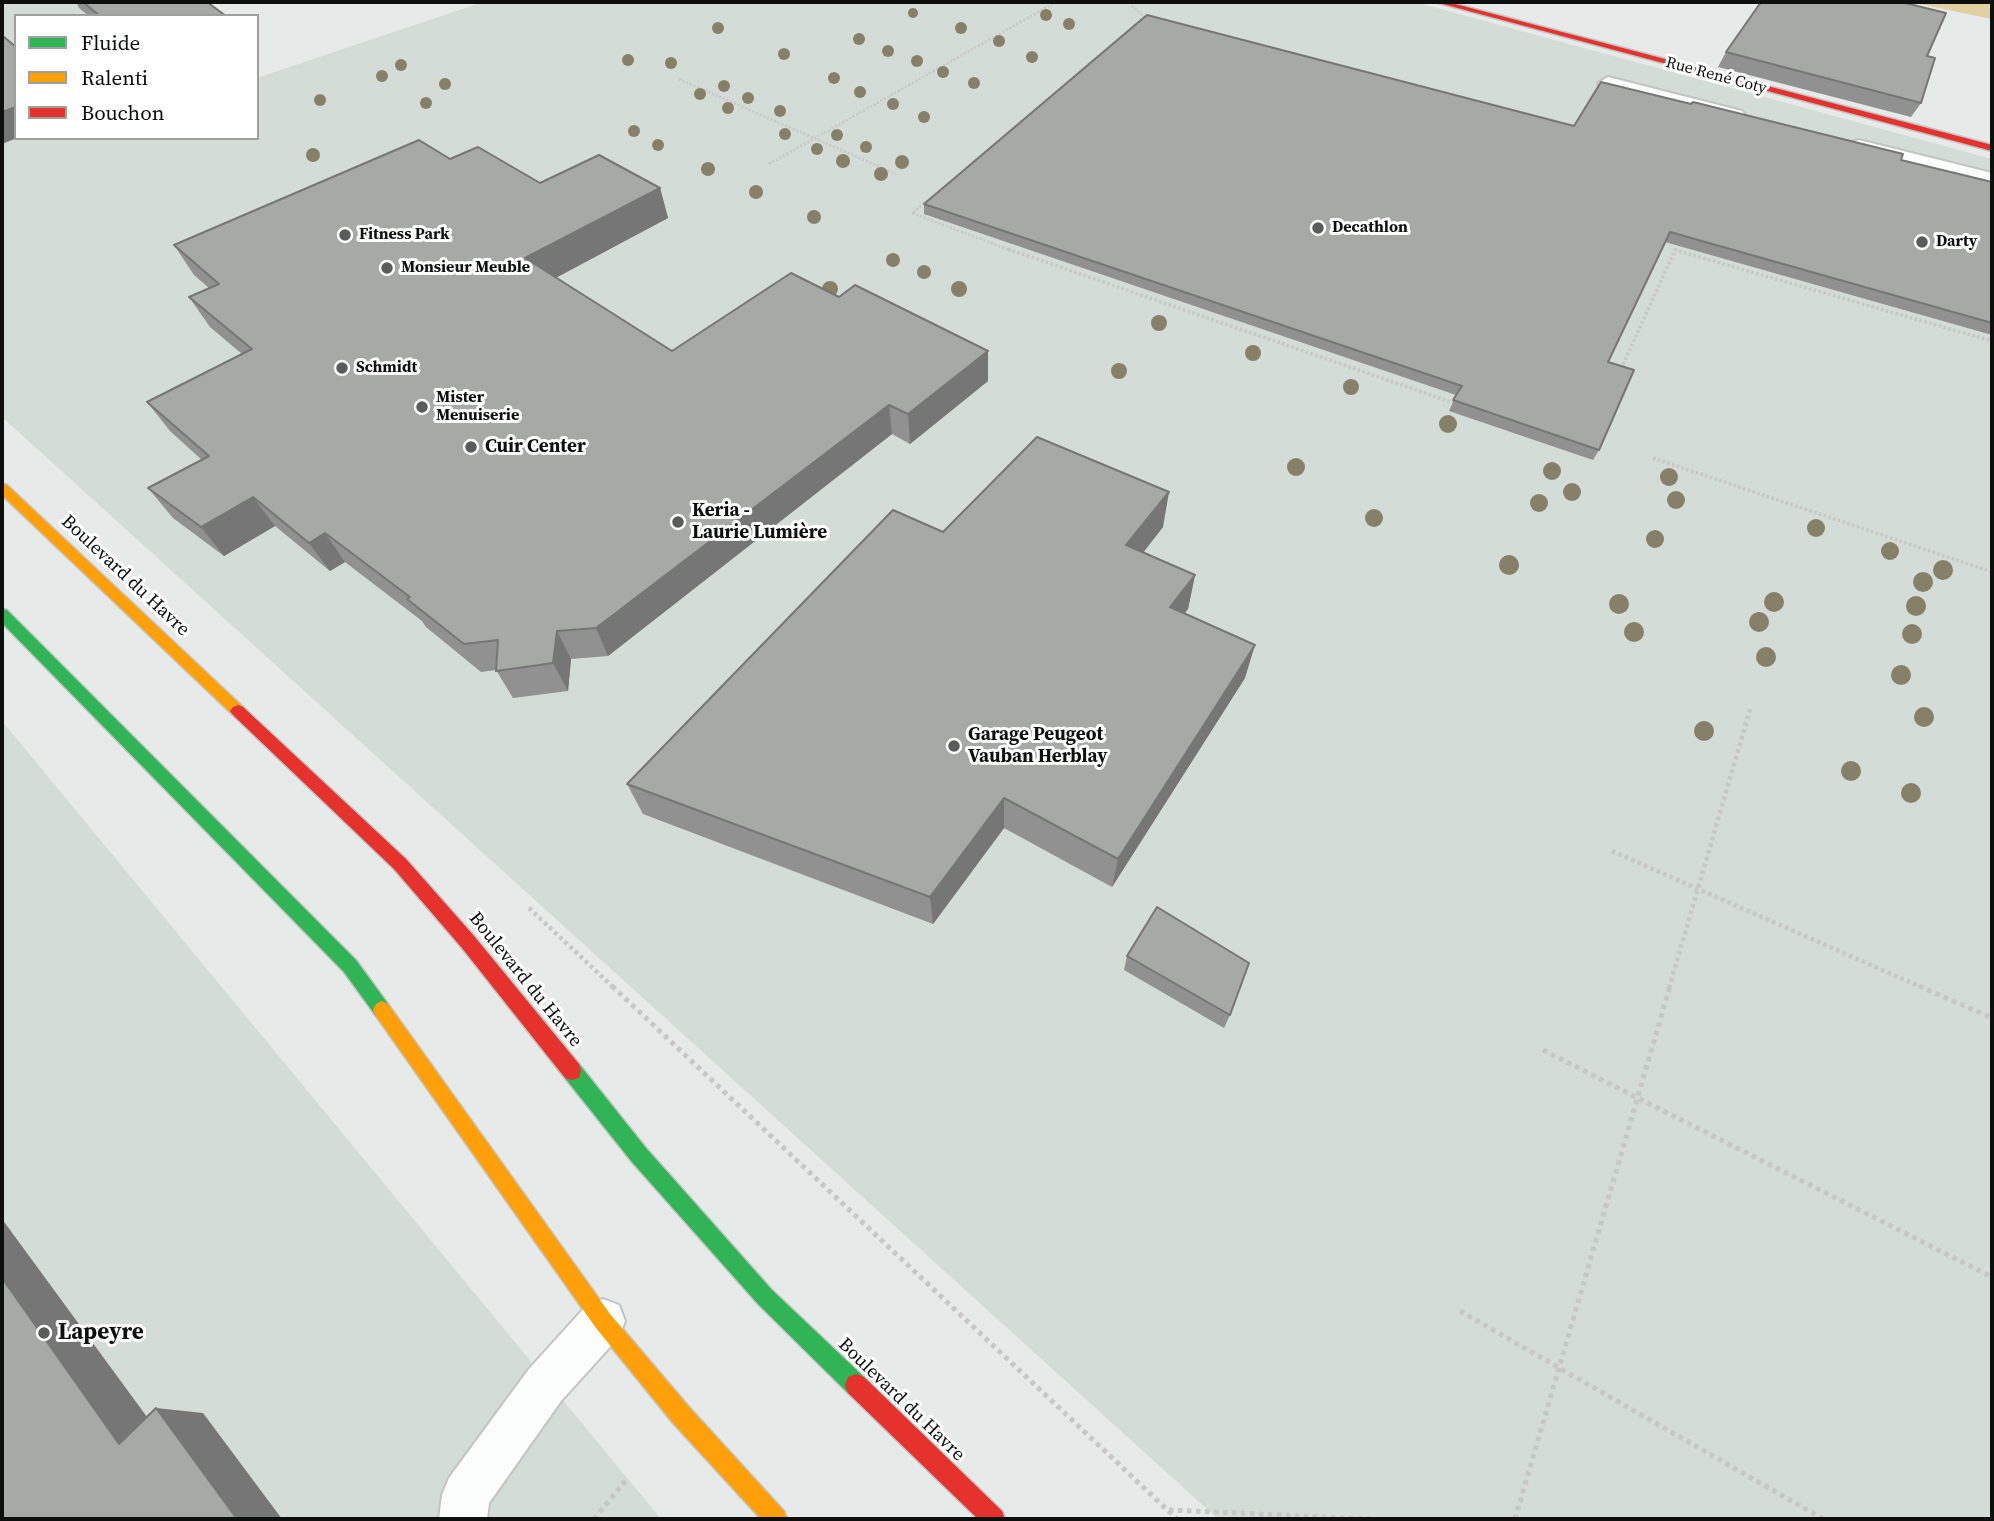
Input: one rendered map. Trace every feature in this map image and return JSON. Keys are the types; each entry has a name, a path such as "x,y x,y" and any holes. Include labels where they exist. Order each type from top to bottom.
{"main road":[{"name":"Rue René Coty","path":"1439,2 1992,148"},
{"name":"Boulevard du Havre","path":"2,488 400,864 476,953 639,1155 765,1297 995,1519"},
{"path":"2,614 351,967 603,1321 681,1415 776,1519"}],"lane":[{"path":"1608,83 1753,120"},
{"path":"1833,139 1992,179"},
{"path":"463,1519 466,1496 474,1484 545,1385 603,1321"}],"path":[{"path":"769,164 1056,2"},
{"path":"1131,5 1144,17 912,213 1031,258 1466,408"},
{"path":"679,79 896,174"},
{"path":"947,184 956,187"},
{"path":"1620,371 1675,250 1992,341"},
{"path":"1653,458 1992,572"},
{"path":"1515,1519 1751,706"},
{"path":"1612,851 1992,1018"},
{"path":"529,908 1177,1519"},
{"path":"1543,1050 1992,1277"},
{"path":"1460,1311 1823,1519"},
{"path":"594,1519 627,1479"},
{"path":"1168,1510 1370,1519"}],"shaded area":[{"path":"2,2 151,2 165,14 14,14 14,140 259,140 259,77 483,2 1415,2 1992,159 1992,1519 1218,1519 2,417"},
{"path":"1910,2 1992,2 1992,19"},
{"path":"2,721 661,1519 2,1519"}],"building":[{"path":"83,2 207,2 223,14 98,14"},
{"path":"1761,2 1901,2 1946,13 1927,56 1935,58 1921,103 1726,52"},
{"name":"Decathlon","path":"1147,15 1574,126 1601,82 1903,154 1901,160 1992,182 1992,323 1670,232 1608,362 1634,370 1599,450 1453,400 1462,386 924,204"},
{"path":"4,37 14,45 14,108 2,112"},
{"path":"419,140 450,159 478,147 540,183 599,155 660,188 525,258 672,351 791,273 839,297 855,285 988,351 908,414 889,405 596,628 557,631 553,663 496,671 498,640 464,644 407,599 410,597 325,533 309,543 253,497 201,527 148,488 209,456 147,402 252,349 189,297 219,284 174,245"},
{"name":"Garage Peugeot Vauban Herblay","path":"1037,437 1169,492 1126,545 1195,575 1170,607 1255,645 1118,859 1004,798 930,897 627,784 893,510 943,532"},
{"path":"1157,907 1249,963 1230,1015 1127,956"},
{"name":"Lapeyre","path":"2,1278 119,1444 156,1408 237,1519 2,1519"}],"traffic: fast":[{"path":"2,614 350,966 382,1010"},
{"path":"572,1071 639,1155 765,1297 856,1385"}],"traffic: slow":[{"path":"2,488 238,711"},
{"path":"382,1010 603,1321 681,1415 776,1519"}],"traffic: jam":[{"path":"1439,2 1992,148"},
{"path":"238,711 400,864 468,942 572,1071"},
{"path":"856,1385 994,1519"}],"place":[{"name":"Decathlon","path":"1318,228"},
{"name":"Fitness Park","path":"345,235"},
{"name":"Darty","path":"1922,242"},
{"name":"Monsieur Meuble","path":"387,268"},
{"name":"Schmidt","path":"342,368"},
{"name":"Mister Menuiserie","path":"422,407"},
{"name":"Cuir Center","path":"471,447"},
{"name":"Keria - Laurie Lumière","path":"678,522"},
{"name":"Garage Peugeot Vauban Herblay","path":"954,746"},
{"name":"Lapeyre","path":"44,1333"}]}
